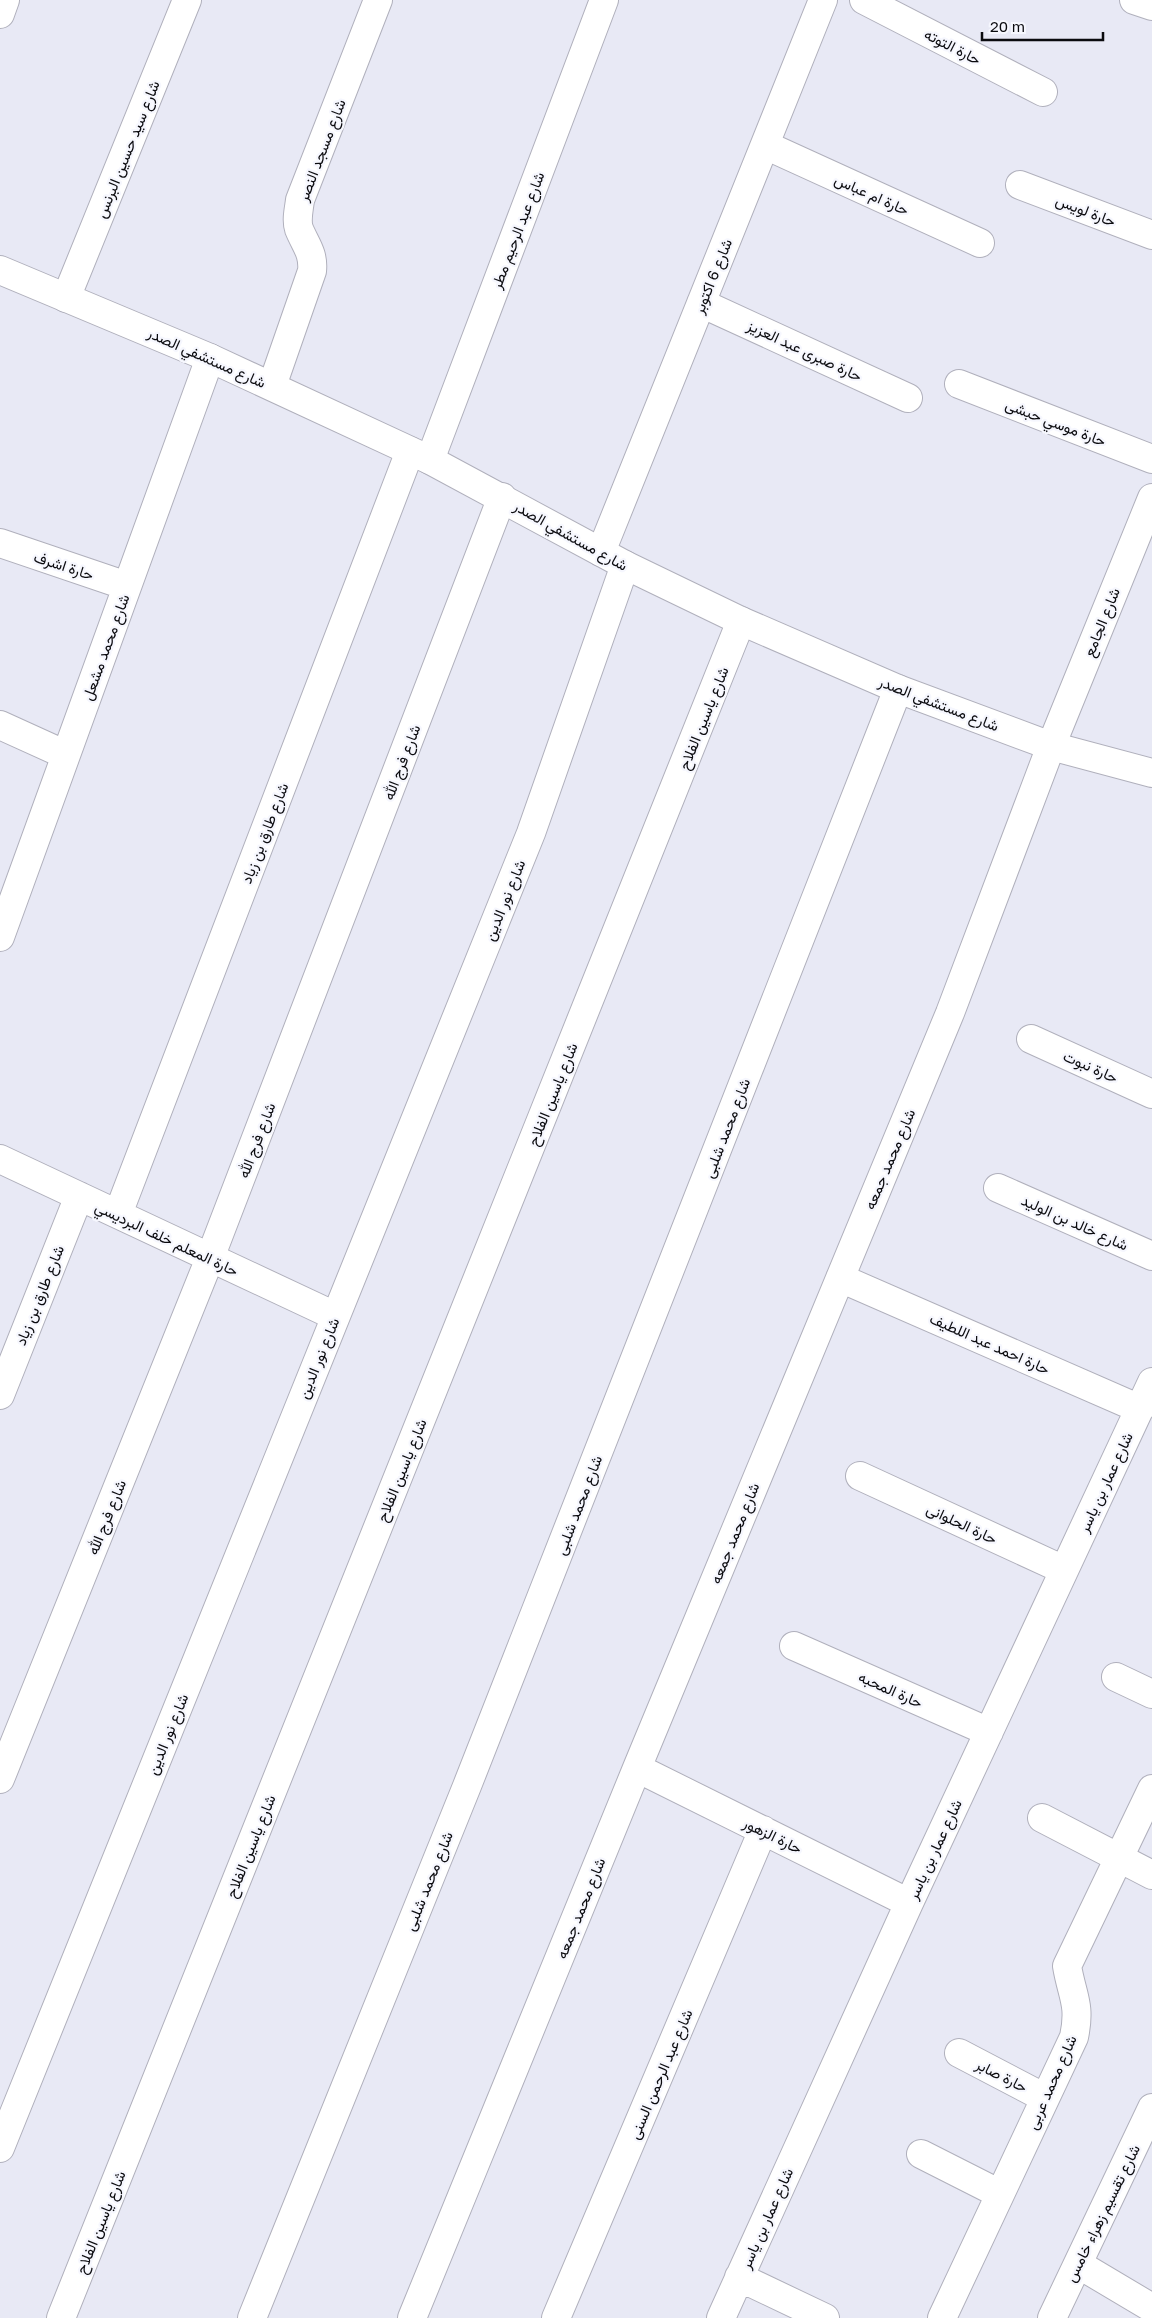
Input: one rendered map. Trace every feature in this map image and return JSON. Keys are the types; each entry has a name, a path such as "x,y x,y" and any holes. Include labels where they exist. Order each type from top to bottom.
{"street":[{"path":"0,14 5,0"},
{"name":"شارع سيد حسين البرنس","path":"66,298 187,0"},
{"name":"شارع مسجد النصر","path":"272,386 312,271 313,260 310,249 299,228 300,200 378,0"},
{"name":"شارع عبد الرحيم مطر","path":"420,456 604,0"},
{"name":"شارع 6 اكتوبر","path":"601,552 823,0"},
{"name":"حارة التوته","path":"864,0 1043,92"},
{"path":"1134,0 1152,6"},
{"name":"حارة ام عباس","path":"765,145 980,243"},
{"name":"حارة لويس","path":"1020,185 1152,235"},
{"name":"شارع مستشفي الصدر","path":"0,270 210,358 420,456 625,565 741,622 898,689 1050,746 1152,773"},
{"name":"حارة صبرى عبد العزيز","path":"702,303 908,398"},
{"name":"شارع محمد مشعل","path":"2,927 210,358"},
{"name":"حارة موسي حبشى","path":"959,384 1152,459"},
{"name":"شارع طارق بن زياد","path":"118,1214 420,456"},
{"name":"شارع فرج الله","path":"0,1779 210,1258 502,498"},
{"name":"شارع الجامع","path":"1050,746 1152,498"},
{"name":"حارة اشرف","path":"0,544 127,586"},
{"name":"شارع نور الدين","path":"0,2148 531,833 625,565"},
{"name":"شارع ياسين الفلاح","path":"61,2318 741,622"},
{"name":"شارع محمد شلبى","path":"252,2318 467,1786 898,689"},
{"path":"0,726 66,755"},
{"name":"شارع محمد جمعه","path":"412,2318 637,1768 950,1013 1050,746"},
{"name":"حارة نبوت","path":"1030,1039 1152,1094"},
{"name":"حارة المعلم خلف البرديسي","path":"0,1159 335,1316"},
{"name":"شارع خالد بن الوليد","path":"998,1188 1152,1256"},
{"name":"شارع طارق بن زياد","path":"0,1395 79,1196"},
{"name":"حارة احمد عبد اللطيف","path":"840,1278 1140,1409"},
{"name":"شارع عمار بن ياسر","path":"721,2318 909,1903 1152,1382"},
{"name":"حارة الحلوانى","path":"860,1476 1064,1570"},
{"name":"حارة المحبه","path":"794,1646 989,1732"},
{"path":"1116,1677 1152,1694"},
{"name":"حارة الزهور","path":"637,1768 909,1903"},
{"name":"شارع محمد عربى","path":"942,2318 1074,2037 1078,2018 1077,2002 1067,1966 1152,1789"},
{"path":"1042,1818 1152,1875"},
{"name":"شارع عبد الرحمن السنى","path":"556,2318 763,1830"},
{"name":"حارة صابر","path":"959,2053 1045,2098"},
{"name":"شارع تقسيم زهراء خامس","path":"1052,2318 1150,2118"},
{"path":"921,2154 1000,2194"},
{"path":"1078,2264 1152,2308"},
{"path":"739,2277 825,2318"}]}
